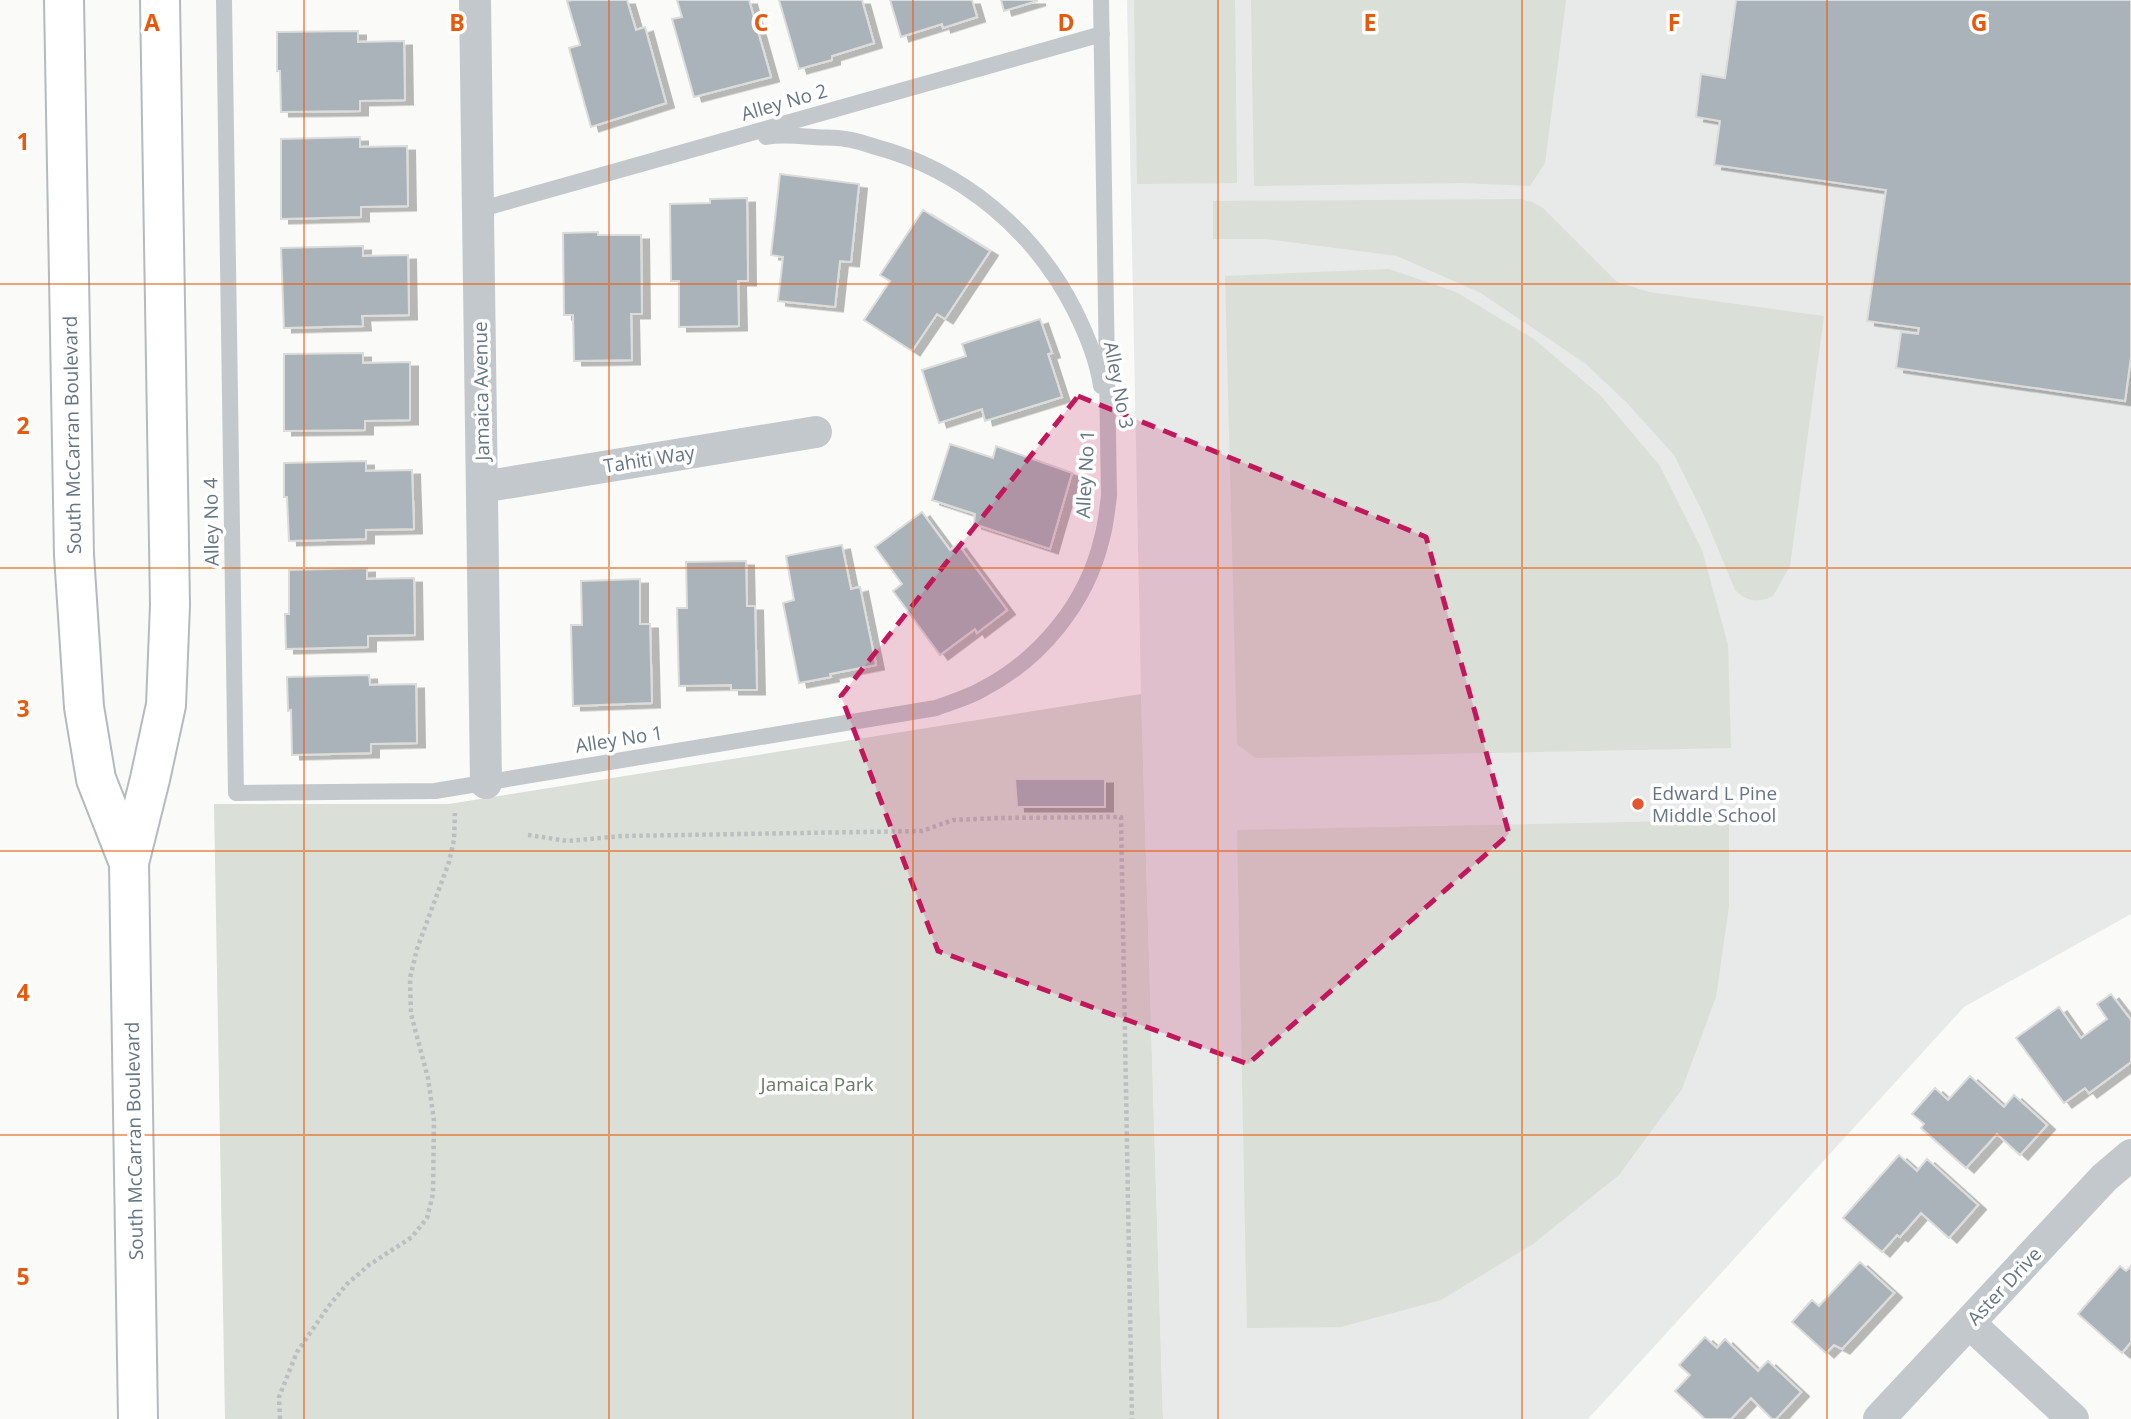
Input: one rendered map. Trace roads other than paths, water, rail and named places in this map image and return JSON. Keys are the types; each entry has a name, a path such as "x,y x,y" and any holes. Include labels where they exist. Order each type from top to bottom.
{"main road":[{"name":"South McCarran Boulevard","path":"64,0 74,555 84,707 96,779 129,863"},
{"name":"South McCarran Boulevard","path":"138,1419 129,863 166,705 169,617 160,0"}],"street":[{"name":"Jamaica Avenue","path":"471,785 482,487 475,0"},
{"name":"Tahiti Way","path":"482,487 816,432"},
{"name":"Aster Drive","path":"1879,1419 2104,1178 2131,1154"},
{"path":"1969,1323 2073,1419"}],"lane":[{"name":"Alley No 4","path":"224,0 236,793 435,791 471,785"},
{"name":"Alley No 1","path":"471,785 936,708 981,691 1024,662 1058,628 1084,587 1102,540 1109,496 1101,0"},
{"name":"Alley No 2","path":"478,210 1102,34"},
{"name":"Alley No 3","path":"709,145 778,135 846,139 901,154 950,177 991,205 1032,244 1063,286 1073,306 1088,337 1098,370 1109,443"}],"place":[{"name":"Edward L Pine Middle School","path":"1638,804"}],"park label":[{"name":"Jamaica Park","path":"817,1084"}]}
